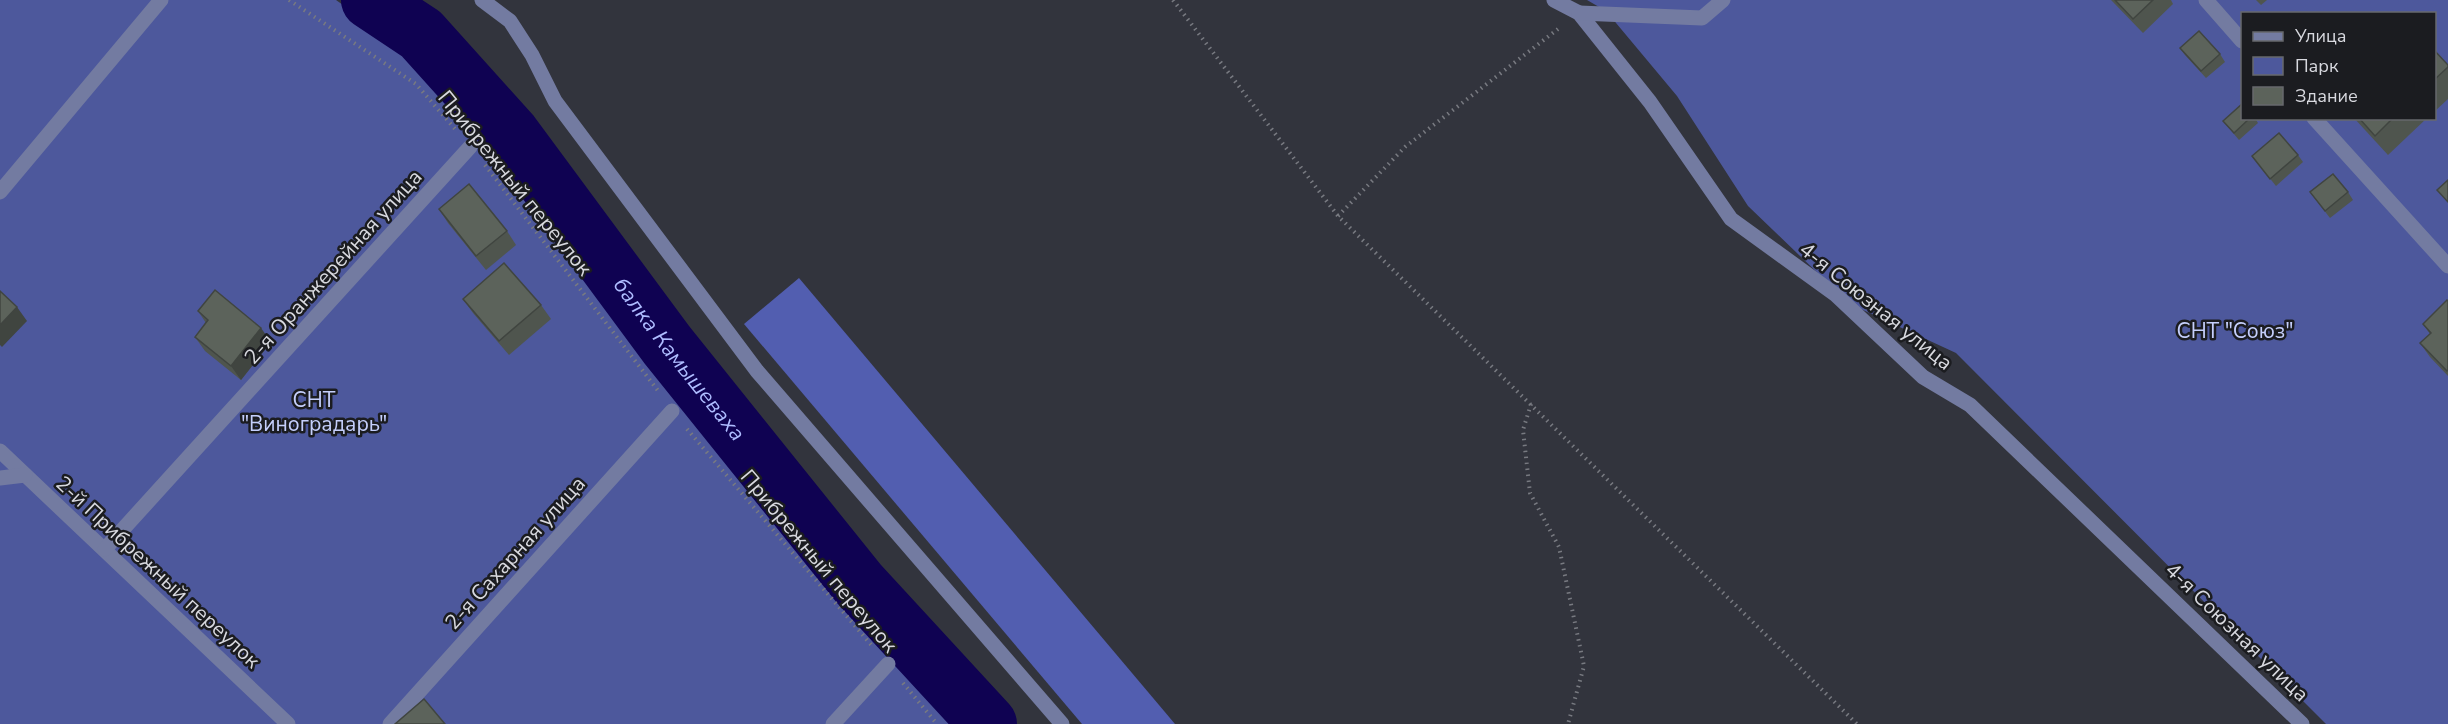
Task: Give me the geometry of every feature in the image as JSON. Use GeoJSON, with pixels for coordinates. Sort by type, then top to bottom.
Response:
{"type":"FeatureCollection","features":[{"type":"Feature","properties":{"kind":"street"},"geometry":{"type":"LineString","coordinates":[[0,192],[161,0]]}},
{"type":"Feature","properties":{"kind":"street"},"geometry":{"type":"LineString","coordinates":[[482,0],[510,21],[532,55],[555,101],[757,371],[1062,724]]}},
{"type":"Feature","properties":{"kind":"street","name":"4-я Союзная улица"},"geometry":{"type":"LineString","coordinates":[[1554,0],[1579,13],[1650,102],[1731,219],[1836,295],[1923,377],[1970,405],[2302,724]]}},
{"type":"Feature","properties":{"kind":"street"},"geometry":{"type":"LineString","coordinates":[[1579,13],[1702,18],[1723,0]]}},
{"type":"Feature","properties":{"kind":"street"},"geometry":{"type":"LineString","coordinates":[[2205,0],[2241,39]]}},
{"type":"Feature","properties":{"kind":"street"},"geometry":{"type":"LineString","coordinates":[[2316,120],[2448,266]]}},
{"type":"Feature","properties":{"kind":"street","name":"2-я Оранжерейная улица"},"geometry":{"type":"LineString","coordinates":[[105,549],[470,147]]}},
{"type":"Feature","properties":{"kind":"street","name":"2-я Сахарная улица"},"geometry":{"type":"LineString","coordinates":[[390,724],[672,411]]}},
{"type":"Feature","properties":{"kind":"street","name":"2-й Прибрежный переулок"},"geometry":{"type":"LineString","coordinates":[[0,451],[288,724]]}},
{"type":"Feature","properties":{"kind":"street"},"geometry":{"type":"LineString","coordinates":[[0,478],[25,475]]}},
{"type":"Feature","properties":{"kind":"street"},"geometry":{"type":"LineString","coordinates":[[833,724],[888,664]]}},
{"type":"Feature","properties":{"kind":"path","name":"Прибрежный переулок"},"geometry":{"type":"LineString","coordinates":[[290,0],[416,84],[470,147],[672,411],[937,724]]}},
{"type":"Feature","properties":{"kind":"path"},"geometry":{"type":"LineString","coordinates":[[1173,0],[1338,216],[1857,724]]}},
{"type":"Feature","properties":{"kind":"path"},"geometry":{"type":"LineString","coordinates":[[1338,216],[1405,147],[1579,13]]}},
{"type":"Feature","properties":{"kind":"path"},"geometry":{"type":"LineString","coordinates":[[1531,404],[1523,430],[1530,493],[1559,547],[1584,666],[1568,724]]}},
{"type":"Feature","properties":{"kind":"green space","name":"СНТ \"Виноградарь\""},"geometry":{"type":"Polygon","coordinates":[[[0,0],[336,0],[406,50],[502,145],[959,724],[0,724],[0,0]]]}},
{"type":"Feature","properties":{"kind":"green space","name":"СНТ \"Союз\""},"geometry":{"type":"Polygon","coordinates":[[[1587,0],[2448,0],[2448,724],[2326,724],[1956,353],[1850,304],[1748,206],[1677,96],[1606,11],[1587,0]]]}},
{"type":"Feature","properties":{"kind":"shaded area"},"geometry":{"type":"Polygon","coordinates":[[[799,278],[1175,724],[1082,724],[744,324],[799,278]]]}},
{"type":"Feature","properties":{"kind":"building"},"geometry":{"type":"Polygon","coordinates":[[[2115,0],[2153,0],[2133,19],[2115,0]]]}},
{"type":"Feature","properties":{"kind":"building"},"geometry":{"type":"Polygon","coordinates":[[[2199,31],[2220,54],[2201,71],[2180,48],[2199,31]]]}},
{"type":"Feature","properties":{"kind":"building"},"geometry":{"type":"Polygon","coordinates":[[[2436,52],[2448,65],[2436,78],[2436,52]]]}},
{"type":"Feature","properties":{"kind":"building"},"geometry":{"type":"Polygon","coordinates":[[[2241,105],[2241,120],[2248,120],[2234,133],[2223,121],[2241,105]]]}},
{"type":"Feature","properties":{"kind":"building"},"geometry":{"type":"Polygon","coordinates":[[[2361,120],[2391,120],[2375,136],[2361,120]]]}},
{"type":"Feature","properties":{"kind":"building"},"geometry":{"type":"Polygon","coordinates":[[[2279,133],[2298,155],[2270,179],[2252,156],[2279,133]]]}},
{"type":"Feature","properties":{"kind":"building"},"geometry":{"type":"Polygon","coordinates":[[[2333,174],[2348,192],[2325,211],[2310,192],[2333,174]]]}},
{"type":"Feature","properties":{"kind":"building"},"geometry":{"type":"Polygon","coordinates":[[[2448,180],[2448,202],[2437,190],[2448,180]]]}},
{"type":"Feature","properties":{"kind":"building"},"geometry":{"type":"Polygon","coordinates":[[[469,184],[507,231],[476,256],[439,209],[469,184]]]}},
{"type":"Feature","properties":{"kind":"building"},"geometry":{"type":"Polygon","coordinates":[[[504,263],[541,305],[499,341],[463,299],[504,263]]]}},
{"type":"Feature","properties":{"kind":"building"},"geometry":{"type":"Polygon","coordinates":[[[215,290],[261,328],[231,366],[195,337],[208,320],[198,311],[215,290]]]}},
{"type":"Feature","properties":{"kind":"building"},"geometry":{"type":"Polygon","coordinates":[[[0,291],[17,307],[0,325],[0,291]]]}},
{"type":"Feature","properties":{"kind":"building"},"geometry":{"type":"Polygon","coordinates":[[[2447,300],[2447,371],[2420,343],[2431,333],[2423,324],[2447,300]]]}},
{"type":"Feature","properties":{"kind":"building"},"geometry":{"type":"Polygon","coordinates":[[[424,699],[445,724],[395,724],[424,699]]]}},
{"type":"Feature","properties":{"kind":"waterway","name":"балка Камышеваха"},"geometry":{"type":"LineString","coordinates":[[370,0],[421,34],[511,134],[667,345],[859,584],[988,724]]}}]}
